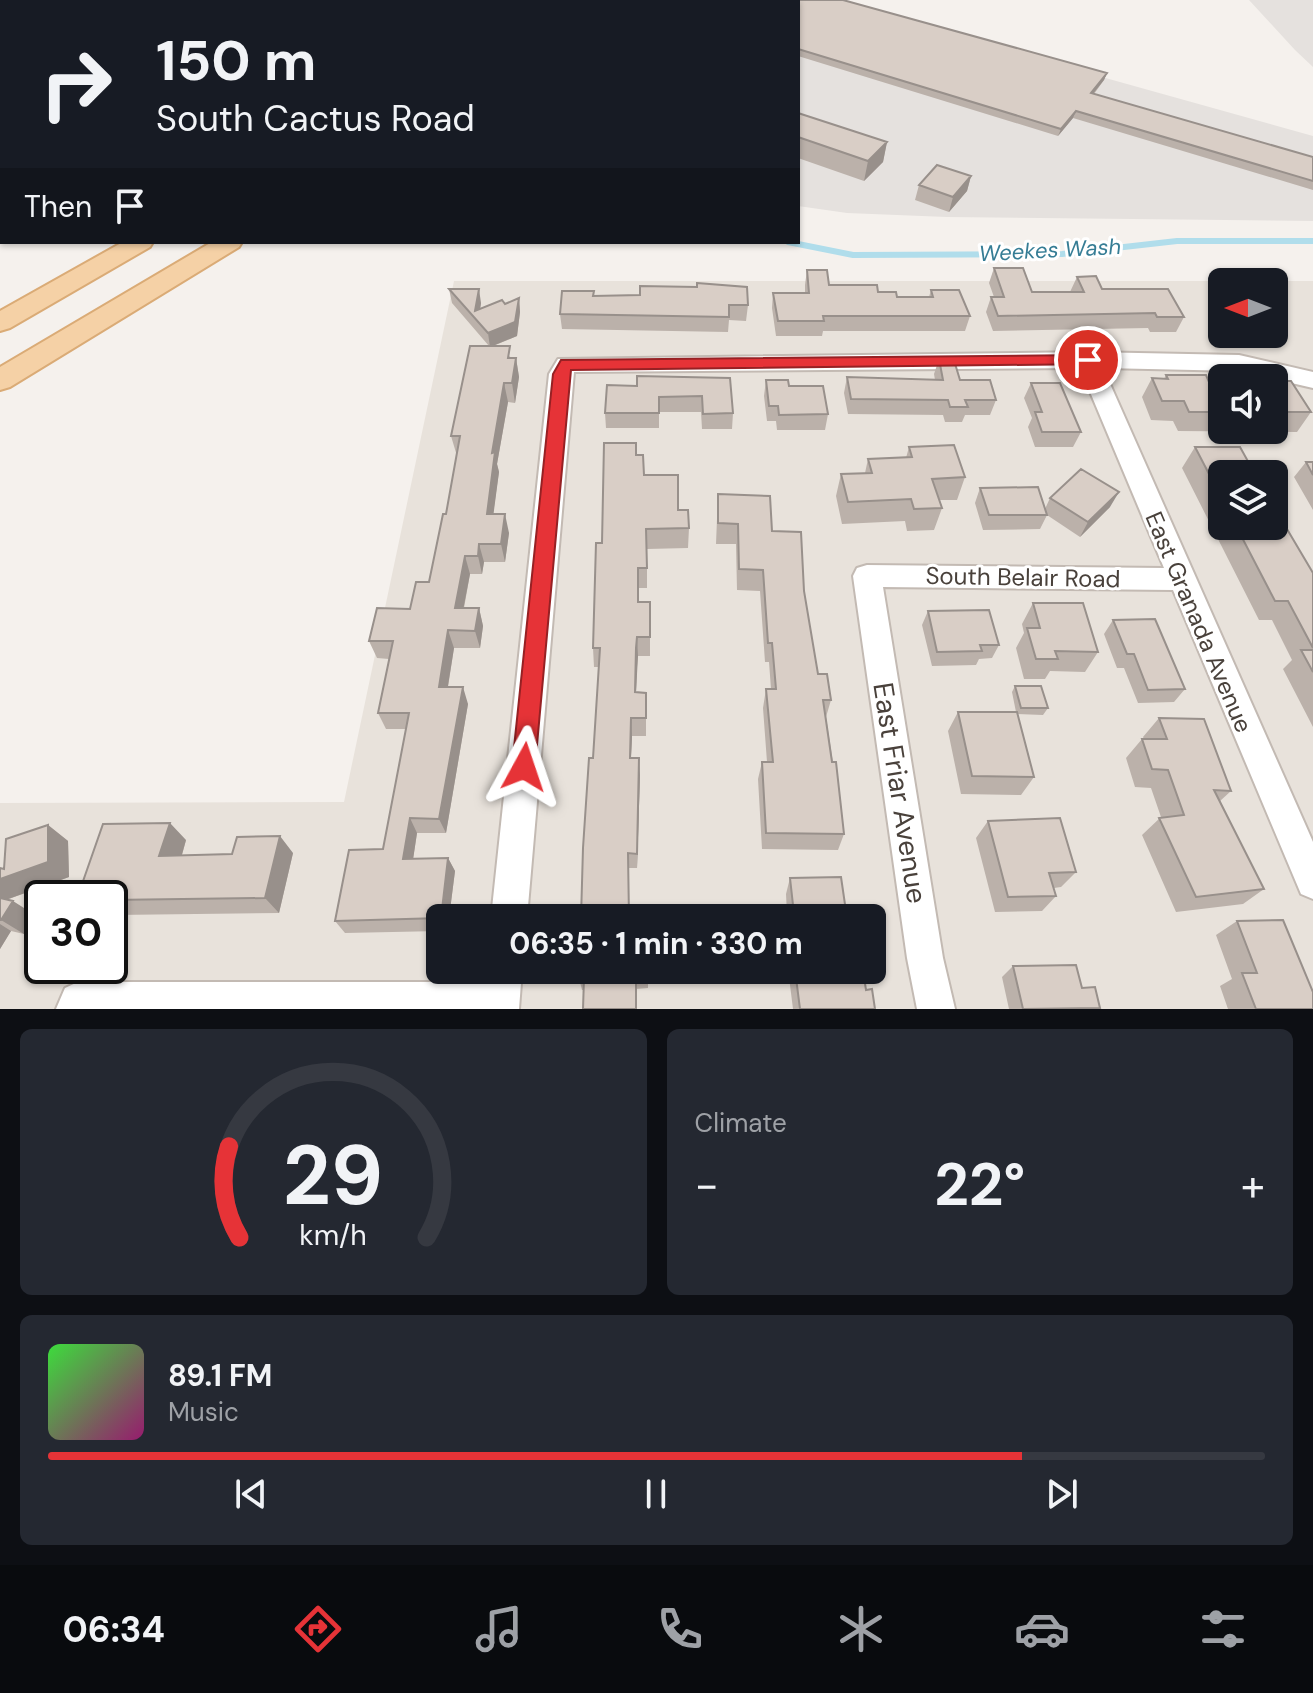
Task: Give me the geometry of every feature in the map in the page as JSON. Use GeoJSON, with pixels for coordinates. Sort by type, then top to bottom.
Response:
{"type":"FeatureCollection","features":[{"type":"Feature","properties":{"kind":"main road"},"geometry":{"type":"LineString","coordinates":[[0,322],[137,244]]}},
{"type":"Feature","properties":{"kind":"main road"},"geometry":{"type":"LineString","coordinates":[[180,244],[204,257]]}},
{"type":"Feature","properties":{"kind":"main road"},"geometry":{"type":"LineString","coordinates":[[0,380],[227,244]]}},
{"type":"Feature","properties":{"kind":"street"},"geometry":{"type":"LineString","coordinates":[[510,904],[561,374],[566,364],[1088,360],[1239,363],[1313,380]]}},
{"type":"Feature","properties":{"kind":"street","name":"East Granada Avenue"},"geometry":{"type":"LineString","coordinates":[[1088,360],[1313,882]]}},
{"type":"Feature","properties":{"kind":"street","name":"South Belair Road"},"geometry":{"type":"LineString","coordinates":[[867,576],[1180,579]]}},
{"type":"Feature","properties":{"kind":"street","name":"East Friar Avenue"},"geometry":{"type":"LineString","coordinates":[[867,576],[925,958],[936,1009]]}},
{"type":"Feature","properties":{"kind":"street"},"geometry":{"type":"LineString","coordinates":[[76,1005],[502,993]]}},
{"type":"Feature","properties":{"kind":"shaded area"},"geometry":{"type":"Polygon","coordinates":[[[800,0],[826,0],[1313,136],[1313,221],[847,213],[800,206],[800,0]]]}},
{"type":"Feature","properties":{"kind":"shaded area"},"geometry":{"type":"Polygon","coordinates":[[[1249,0],[1313,0],[1313,67],[1295,50],[1249,0]]]}},
{"type":"Feature","properties":{"kind":"shaded area"},"geometry":{"type":"Polygon","coordinates":[[[454,281],[1208,281],[1208,348],[1288,348],[1288,281],[1313,281],[1313,1009],[0,1009],[0,803],[344,802],[454,281]]]}},
{"type":"Feature","properties":{"kind":"building"},"geometry":{"type":"Polygon","coordinates":[[[800,0],[843,0],[1107,73],[1091,93],[1313,157],[1313,181],[1076,111],[1061,129],[800,50],[800,0]]]}},
{"type":"Feature","properties":{"kind":"building"},"geometry":{"type":"Polygon","coordinates":[[[800,114],[887,142],[868,161],[800,138],[800,114]]]}},
{"type":"Feature","properties":{"kind":"building"},"geometry":{"type":"Polygon","coordinates":[[[937,165],[971,176],[953,197],[919,185],[937,165]]]}},
{"type":"Feature","properties":{"kind":"building"},"geometry":{"type":"Polygon","coordinates":[[[994,268],[1023,268],[1032,292],[1084,292],[1077,277],[1096,276],[1102,289],[1168,289],[1184,317],[1157,317],[1155,313],[998,316],[991,297],[1004,297],[994,268]]]}},
{"type":"Feature","properties":{"kind":"building"},"geometry":{"type":"Polygon","coordinates":[[[807,270],[827,270],[829,285],[877,285],[878,292],[896,292],[897,297],[933,297],[931,290],[959,290],[970,316],[823,316],[824,321],[778,321],[773,293],[809,293],[807,270]]]}},
{"type":"Feature","properties":{"kind":"building"},"geometry":{"type":"Polygon","coordinates":[[[697,283],[747,287],[748,305],[729,305],[729,317],[560,314],[562,291],[594,291],[593,296],[640,295],[640,286],[697,287],[697,283]]]}},
{"type":"Feature","properties":{"kind":"building"},"geometry":{"type":"Polygon","coordinates":[[[449,289],[479,289],[475,311],[502,300],[505,304],[519,298],[515,322],[488,333],[449,289]]]}},
{"type":"Feature","properties":{"kind":"building"},"geometry":{"type":"Polygon","coordinates":[[[470,346],[510,346],[508,358],[516,358],[512,383],[504,383],[492,453],[495,452],[487,514],[505,514],[501,544],[479,544],[478,556],[465,556],[455,608],[479,608],[475,631],[448,630],[439,687],[463,687],[439,819],[410,818],[403,859],[448,858],[443,904],[426,904],[426,918],[335,921],[349,850],[383,849],[409,713],[378,713],[393,641],[369,641],[377,608],[410,609],[416,582],[429,582],[443,514],[446,514],[460,436],[451,436],[470,346]]]}},
{"type":"Feature","properties":{"kind":"building"},"geometry":{"type":"Polygon","coordinates":[[[953,357],[960,380],[990,380],[996,400],[965,400],[968,407],[950,407],[948,400],[851,399],[847,377],[943,380],[939,359],[953,357]]]}},
{"type":"Feature","properties":{"kind":"building"},"geometry":{"type":"Polygon","coordinates":[[[1166,375],[1206,375],[1208,412],[1189,412],[1184,401],[1162,401],[1152,378],[1168,379],[1166,375]]]}},
{"type":"Feature","properties":{"kind":"building"},"geometry":{"type":"Polygon","coordinates":[[[637,376],[730,378],[733,413],[703,414],[702,396],[659,397],[659,413],[605,413],[607,385],[637,386],[637,376]]]}},
{"type":"Feature","properties":{"kind":"building"},"geometry":{"type":"Polygon","coordinates":[[[766,380],[788,380],[789,386],[823,386],[828,414],[779,415],[778,406],[769,406],[766,380]]]}},
{"type":"Feature","properties":{"kind":"building"},"geometry":{"type":"Polygon","coordinates":[[[1288,381],[1291,381],[1311,412],[1288,412],[1288,381]]]}},
{"type":"Feature","properties":{"kind":"building"},"geometry":{"type":"Polygon","coordinates":[[[1031,383],[1060,383],[1081,432],[1042,432],[1035,412],[1042,412],[1031,383]]]}},
{"type":"Feature","properties":{"kind":"building"},"geometry":{"type":"Polygon","coordinates":[[[604,443],[636,443],[636,455],[643,455],[644,475],[678,475],[678,510],[688,510],[689,528],[646,529],[647,568],[638,568],[638,602],[650,602],[650,637],[637,637],[636,648],[635,692],[646,693],[646,718],[631,718],[630,758],[639,758],[637,854],[628,853],[629,904],[581,904],[589,758],[593,758],[600,648],[593,648],[596,543],[602,543],[604,443]]]}},
{"type":"Feature","properties":{"kind":"building"},"geometry":{"type":"Polygon","coordinates":[[[954,445],[965,477],[932,479],[942,508],[914,509],[911,499],[848,502],[841,474],[872,473],[868,459],[912,457],[909,447],[954,445]]]}},
{"type":"Feature","properties":{"kind":"building"},"geometry":{"type":"Polygon","coordinates":[[[1195,447],[1240,447],[1247,460],[1208,460],[1208,472],[1195,447]]]}},
{"type":"Feature","properties":{"kind":"building"},"geometry":{"type":"Polygon","coordinates":[[[1306,462],[1313,462],[1313,475],[1306,462]]]}},
{"type":"Feature","properties":{"kind":"building"},"geometry":{"type":"Polygon","coordinates":[[[1081,469],[1119,492],[1088,522],[1050,498],[1081,469]]]}},
{"type":"Feature","properties":{"kind":"building"},"geometry":{"type":"Polygon","coordinates":[[[1038,487],[1047,515],[989,515],[980,488],[1038,487]]]}},
{"type":"Feature","properties":{"kind":"building"},"geometry":{"type":"Polygon","coordinates":[[[718,494],[770,496],[772,531],[801,532],[804,591],[818,674],[827,674],[831,700],[823,700],[832,762],[836,762],[844,834],[766,833],[762,762],[773,762],[766,689],[776,689],[772,643],[768,643],[763,570],[739,569],[738,524],[718,523],[718,494]]]}},
{"type":"Feature","properties":{"kind":"building"},"geometry":{"type":"Polygon","coordinates":[[[1288,531],[1313,573],[1313,648],[1288,601],[1275,601],[1243,540],[1288,540],[1288,531]]]}},
{"type":"Feature","properties":{"kind":"building"},"geometry":{"type":"Polygon","coordinates":[[[1033,603],[1083,603],[1098,652],[1055,651],[1058,659],[1036,659],[1027,628],[1040,628],[1033,603]]]}},
{"type":"Feature","properties":{"kind":"building"},"geometry":{"type":"Polygon","coordinates":[[[989,610],[999,645],[980,645],[982,651],[937,652],[928,611],[989,610]]]}},
{"type":"Feature","properties":{"kind":"building"},"geometry":{"type":"Polygon","coordinates":[[[1155,619],[1185,689],[1148,690],[1134,654],[1127,654],[1113,620],[1155,619]]]}},
{"type":"Feature","properties":{"kind":"building"},"geometry":{"type":"Polygon","coordinates":[[[1301,650],[1313,650],[1313,672],[1301,650]]]}},
{"type":"Feature","properties":{"kind":"building"},"geometry":{"type":"Polygon","coordinates":[[[1015,686],[1041,686],[1048,708],[1021,708],[1015,686]]]}},
{"type":"Feature","properties":{"kind":"building"},"geometry":{"type":"Polygon","coordinates":[[[958,712],[1017,712],[1034,777],[972,776],[958,712]]]}},
{"type":"Feature","properties":{"kind":"building"},"geometry":{"type":"Polygon","coordinates":[[[1159,718],[1204,719],[1231,791],[1214,790],[1264,889],[1196,897],[1159,818],[1184,815],[1168,770],[1152,769],[1142,739],[1167,739],[1159,718]]]}},
{"type":"Feature","properties":{"kind":"building"},"geometry":{"type":"Polygon","coordinates":[[[1060,818],[1076,872],[1049,873],[1056,896],[1008,897],[988,821],[1060,818]]]}},
{"type":"Feature","properties":{"kind":"building"},"geometry":{"type":"Polygon","coordinates":[[[170,823],[159,856],[232,854],[237,837],[280,836],[265,898],[128,900],[128,880],[83,880],[103,824],[170,823]]]}},
{"type":"Feature","properties":{"kind":"building"},"geometry":{"type":"Polygon","coordinates":[[[48,825],[48,862],[0,879],[0,868],[4,869],[6,839],[48,825]]]}},
{"type":"Feature","properties":{"kind":"building"},"geometry":{"type":"Polygon","coordinates":[[[841,877],[845,904],[793,904],[790,878],[841,877]]]}},
{"type":"Feature","properties":{"kind":"building"},"geometry":{"type":"Polygon","coordinates":[[[0,898],[13,901],[1,920],[0,920],[0,898]]]}},
{"type":"Feature","properties":{"kind":"building"},"geometry":{"type":"Polygon","coordinates":[[[1283,920],[1313,992],[1313,1009],[1256,1009],[1242,973],[1257,973],[1237,921],[1283,920]]]}},
{"type":"Feature","properties":{"kind":"building"},"geometry":{"type":"Polygon","coordinates":[[[1076,965],[1082,988],[1095,987],[1100,1008],[1023,1009],[1013,966],[1076,965]]]}},
{"type":"Feature","properties":{"kind":"building"},"geometry":{"type":"Polygon","coordinates":[[[584,984],[636,984],[636,1009],[583,1009],[584,984]]]}},
{"type":"Feature","properties":{"kind":"building"},"geometry":{"type":"Polygon","coordinates":[[[797,984],[865,984],[866,990],[872,989],[875,1009],[800,1009],[797,984]]]}},
{"type":"Feature","properties":{"kind":"waterway","name":"Weekes Wash"},"geometry":{"type":"LineString","coordinates":[[798,244],[853,255],[1062,254],[1177,241],[1313,241]]}},
{"type":"Feature","properties":{"kind":"route"},"geometry":{"type":"LineString","coordinates":[[524,767],[561,374],[566,364],[1088,360]]}}]}
